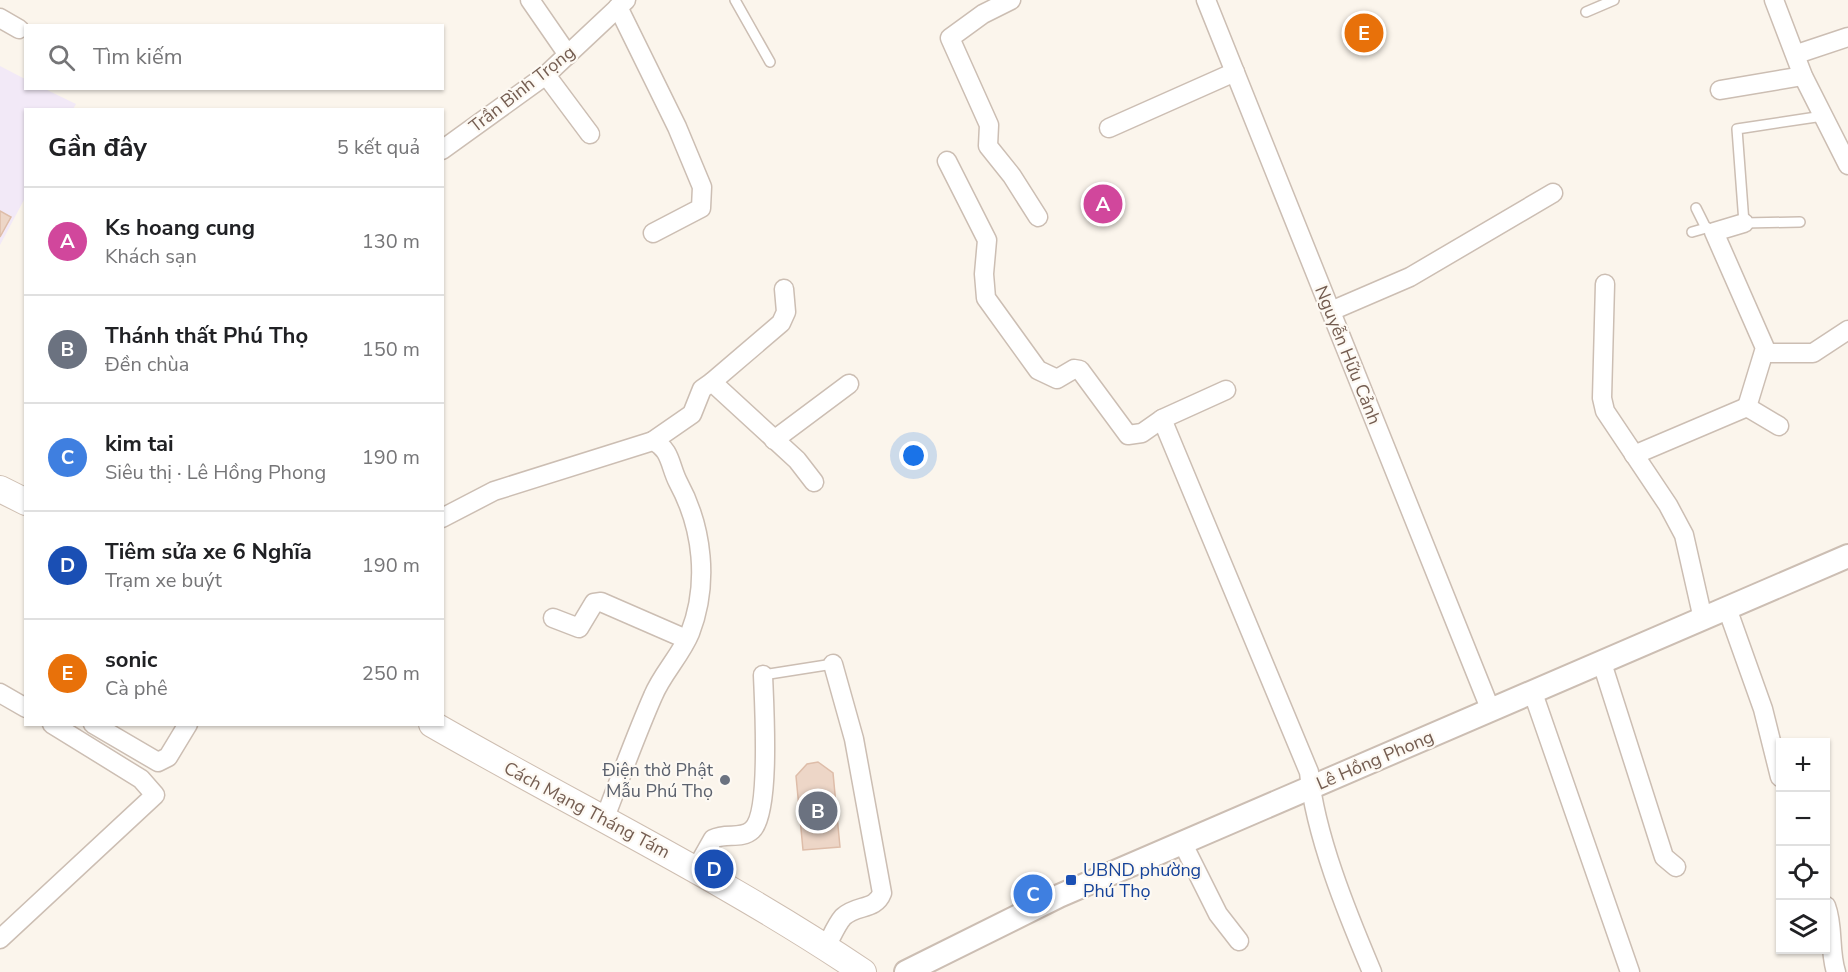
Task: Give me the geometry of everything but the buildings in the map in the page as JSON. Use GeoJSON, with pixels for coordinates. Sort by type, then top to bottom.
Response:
{"type":"FeatureCollection","features":[{"type":"Feature","properties":{"kind":"main road"},"geometry":{"type":"LineString","coordinates":[[0,489],[24,501]]}},
{"type":"Feature","properties":{"kind":"main road","name":"Cách Mạng Tháng Tám"},"geometry":{"type":"LineString","coordinates":[[436,726],[696,869],[826,947],[862,972]]}},
{"type":"Feature","properties":{"kind":"street"},"geometry":{"type":"LineString","coordinates":[[530,0],[568,55]]}},
{"type":"Feature","properties":{"kind":"street"},"geometry":{"type":"LineString","coordinates":[[1011,0],[983,14],[950,38],[989,124],[988,146],[1012,176],[1038,217]]}},
{"type":"Feature","properties":{"kind":"street","name":"Nguyễn Hữu Cảnh"},"geometry":{"type":"LineString","coordinates":[[1206,0],[1491,711]]}},
{"type":"Feature","properties":{"kind":"street"},"geometry":{"type":"LineString","coordinates":[[1774,0],[1797,54],[1803,76],[1848,165]]}},
{"type":"Feature","properties":{"kind":"street"},"geometry":{"type":"LineString","coordinates":[[622,4],[677,127],[704,195],[701,208],[653,233]]}},
{"type":"Feature","properties":{"kind":"street","name":"Trần Bình Trọng"},"geometry":{"type":"LineString","coordinates":[[444,149],[546,75],[622,4]]}},
{"type":"Feature","properties":{"kind":"street"},"geometry":{"type":"LineString","coordinates":[[0,18],[19,29]]}},
{"type":"Feature","properties":{"kind":"street"},"geometry":{"type":"LineString","coordinates":[[1797,54],[1848,37]]}},
{"type":"Feature","properties":{"kind":"street"},"geometry":{"type":"LineString","coordinates":[[1109,128],[1235,72]]}},
{"type":"Feature","properties":{"kind":"street"},"geometry":{"type":"LineString","coordinates":[[546,75],[590,134]]}},
{"type":"Feature","properties":{"kind":"street"},"geometry":{"type":"LineString","coordinates":[[1719,90],[1757,86],[1803,76]]}},
{"type":"Feature","properties":{"kind":"street"},"geometry":{"type":"LineString","coordinates":[[947,160],[987,240],[984,274],[986,297],[1038,370],[1057,379],[1074,369],[1080,370],[1128,435],[1142,433],[1162,419],[1226,390]]}},
{"type":"Feature","properties":{"kind":"street"},"geometry":{"type":"LineString","coordinates":[[1331,311],[1410,277],[1552,192]]}},
{"type":"Feature","properties":{"kind":"street"},"geometry":{"type":"LineString","coordinates":[[1634,455],[1747,407],[1764,353],[1762,340],[1710,230],[1744,223]]}},
{"type":"Feature","properties":{"kind":"street"},"geometry":{"type":"LineString","coordinates":[[1605,284],[1602,398],[1605,411],[1616,431],[1668,505],[1684,535],[1703,619]]}},
{"type":"Feature","properties":{"kind":"street"},"geometry":{"type":"LineString","coordinates":[[444,517],[494,491],[653,441],[692,414],[702,389],[780,323],[786,312],[784,289]]}},
{"type":"Feature","properties":{"kind":"street"},"geometry":{"type":"LineString","coordinates":[[1764,353],[1813,353],[1848,330]]}},
{"type":"Feature","properties":{"kind":"street"},"geometry":{"type":"LineString","coordinates":[[712,382],[797,460],[814,482]]}},
{"type":"Feature","properties":{"kind":"street"},"geometry":{"type":"LineString","coordinates":[[774,440],[849,384]]}},
{"type":"Feature","properties":{"kind":"street"},"geometry":{"type":"LineString","coordinates":[[1747,407],[1779,426]]}},
{"type":"Feature","properties":{"kind":"street"},"geometry":{"type":"LineString","coordinates":[[1162,419],[1309,772],[1311,788],[1351,924],[1372,972]]}},
{"type":"Feature","properties":{"kind":"street"},"geometry":{"type":"LineString","coordinates":[[604,820],[653,694],[686,639],[701,594],[700,542],[689,502],[662,445],[653,441]]}},
{"type":"Feature","properties":{"kind":"street","name":"Lê Hồng Phong"},"geometry":{"type":"LineString","coordinates":[[906,972],[1059,896],[1848,556]]}},
{"type":"Feature","properties":{"kind":"street"},"geometry":{"type":"LineString","coordinates":[[553,618],[579,628],[594,603],[601,602],[686,639]]}},
{"type":"Feature","properties":{"kind":"street"},"geometry":{"type":"LineString","coordinates":[[1727,608],[1763,709],[1776,761]]}},
{"type":"Feature","properties":{"kind":"street"},"geometry":{"type":"LineString","coordinates":[[1602,663],[1664,857],[1676,867]]}},
{"type":"Feature","properties":{"kind":"street"},"geometry":{"type":"LineString","coordinates":[[826,947],[843,917],[860,907],[873,906],[878,902],[882,893],[854,739],[833,664]]}},
{"type":"Feature","properties":{"kind":"street"},"geometry":{"type":"LineString","coordinates":[[696,869],[713,839],[718,836],[746,836],[755,828],[762,798],[766,748],[763,675]]}},
{"type":"Feature","properties":{"kind":"street"},"geometry":{"type":"LineString","coordinates":[[0,693],[24,707]]}},
{"type":"Feature","properties":{"kind":"street"},"geometry":{"type":"LineString","coordinates":[[1533,693],[1630,972]]}},
{"type":"Feature","properties":{"kind":"street"},"geometry":{"type":"LineString","coordinates":[[0,939],[156,795],[141,779],[55,726]]}},
{"type":"Feature","properties":{"kind":"street"},"geometry":{"type":"LineString","coordinates":[[96,726],[158,762],[168,757],[187,726]]}},
{"type":"Feature","properties":{"kind":"street"},"geometry":{"type":"LineString","coordinates":[[1182,842],[1218,914],[1239,941]]}},
{"type":"Feature","properties":{"kind":"street"},"geometry":{"type":"LineString","coordinates":[[1830,954],[1836,972]]}},
{"type":"Feature","properties":{"kind":"lane"},"geometry":{"type":"LineString","coordinates":[[735,0],[770,62]]}},
{"type":"Feature","properties":{"kind":"lane"},"geometry":{"type":"LineString","coordinates":[[1586,12],[1614,0]]}},
{"type":"Feature","properties":{"kind":"lane"},"geometry":{"type":"LineString","coordinates":[[1800,222],[1744,223],[1737,129],[1823,116]]}},
{"type":"Feature","properties":{"kind":"lane"},"geometry":{"type":"LineString","coordinates":[[1692,232],[1710,230],[1696,208]]}},
{"type":"Feature","properties":{"kind":"lane"},"geometry":{"type":"LineString","coordinates":[[763,675],[833,664]]}},
{"type":"Feature","properties":{"kind":"shaded area"},"geometry":{"type":"Polygon","coordinates":[[[0,66],[24,78],[24,90],[47,90],[76,104],[74,108],[24,108],[24,200],[0,245],[0,66]]]}},
{"type":"Feature","properties":{"kind":"place","name":"sonic"},"geometry":{"type":"Point","coordinates":[1364,33]}},
{"type":"Feature","properties":{"kind":"place","name":"Ks hoang cung"},"geometry":{"type":"Point","coordinates":[1103,204]}},
{"type":"Feature","properties":{"kind":"place","name":"Điện thờ Phật Mẫu Phú Thọ"},"geometry":{"type":"Point","coordinates":[725,780]}},
{"type":"Feature","properties":{"kind":"place","name":"Thánh thất Phú Thọ"},"geometry":{"type":"Point","coordinates":[818,811]}},
{"type":"Feature","properties":{"kind":"place","name":"Tiêm sửa xe 6 Nghĩa"},"geometry":{"type":"Point","coordinates":[714,869]}},
{"type":"Feature","properties":{"kind":"place","name":"UBND phường Phú Thọ"},"geometry":{"type":"Point","coordinates":[1071,880]}},
{"type":"Feature","properties":{"kind":"place","name":"kim tai"},"geometry":{"type":"Point","coordinates":[1033,894]}}]}
